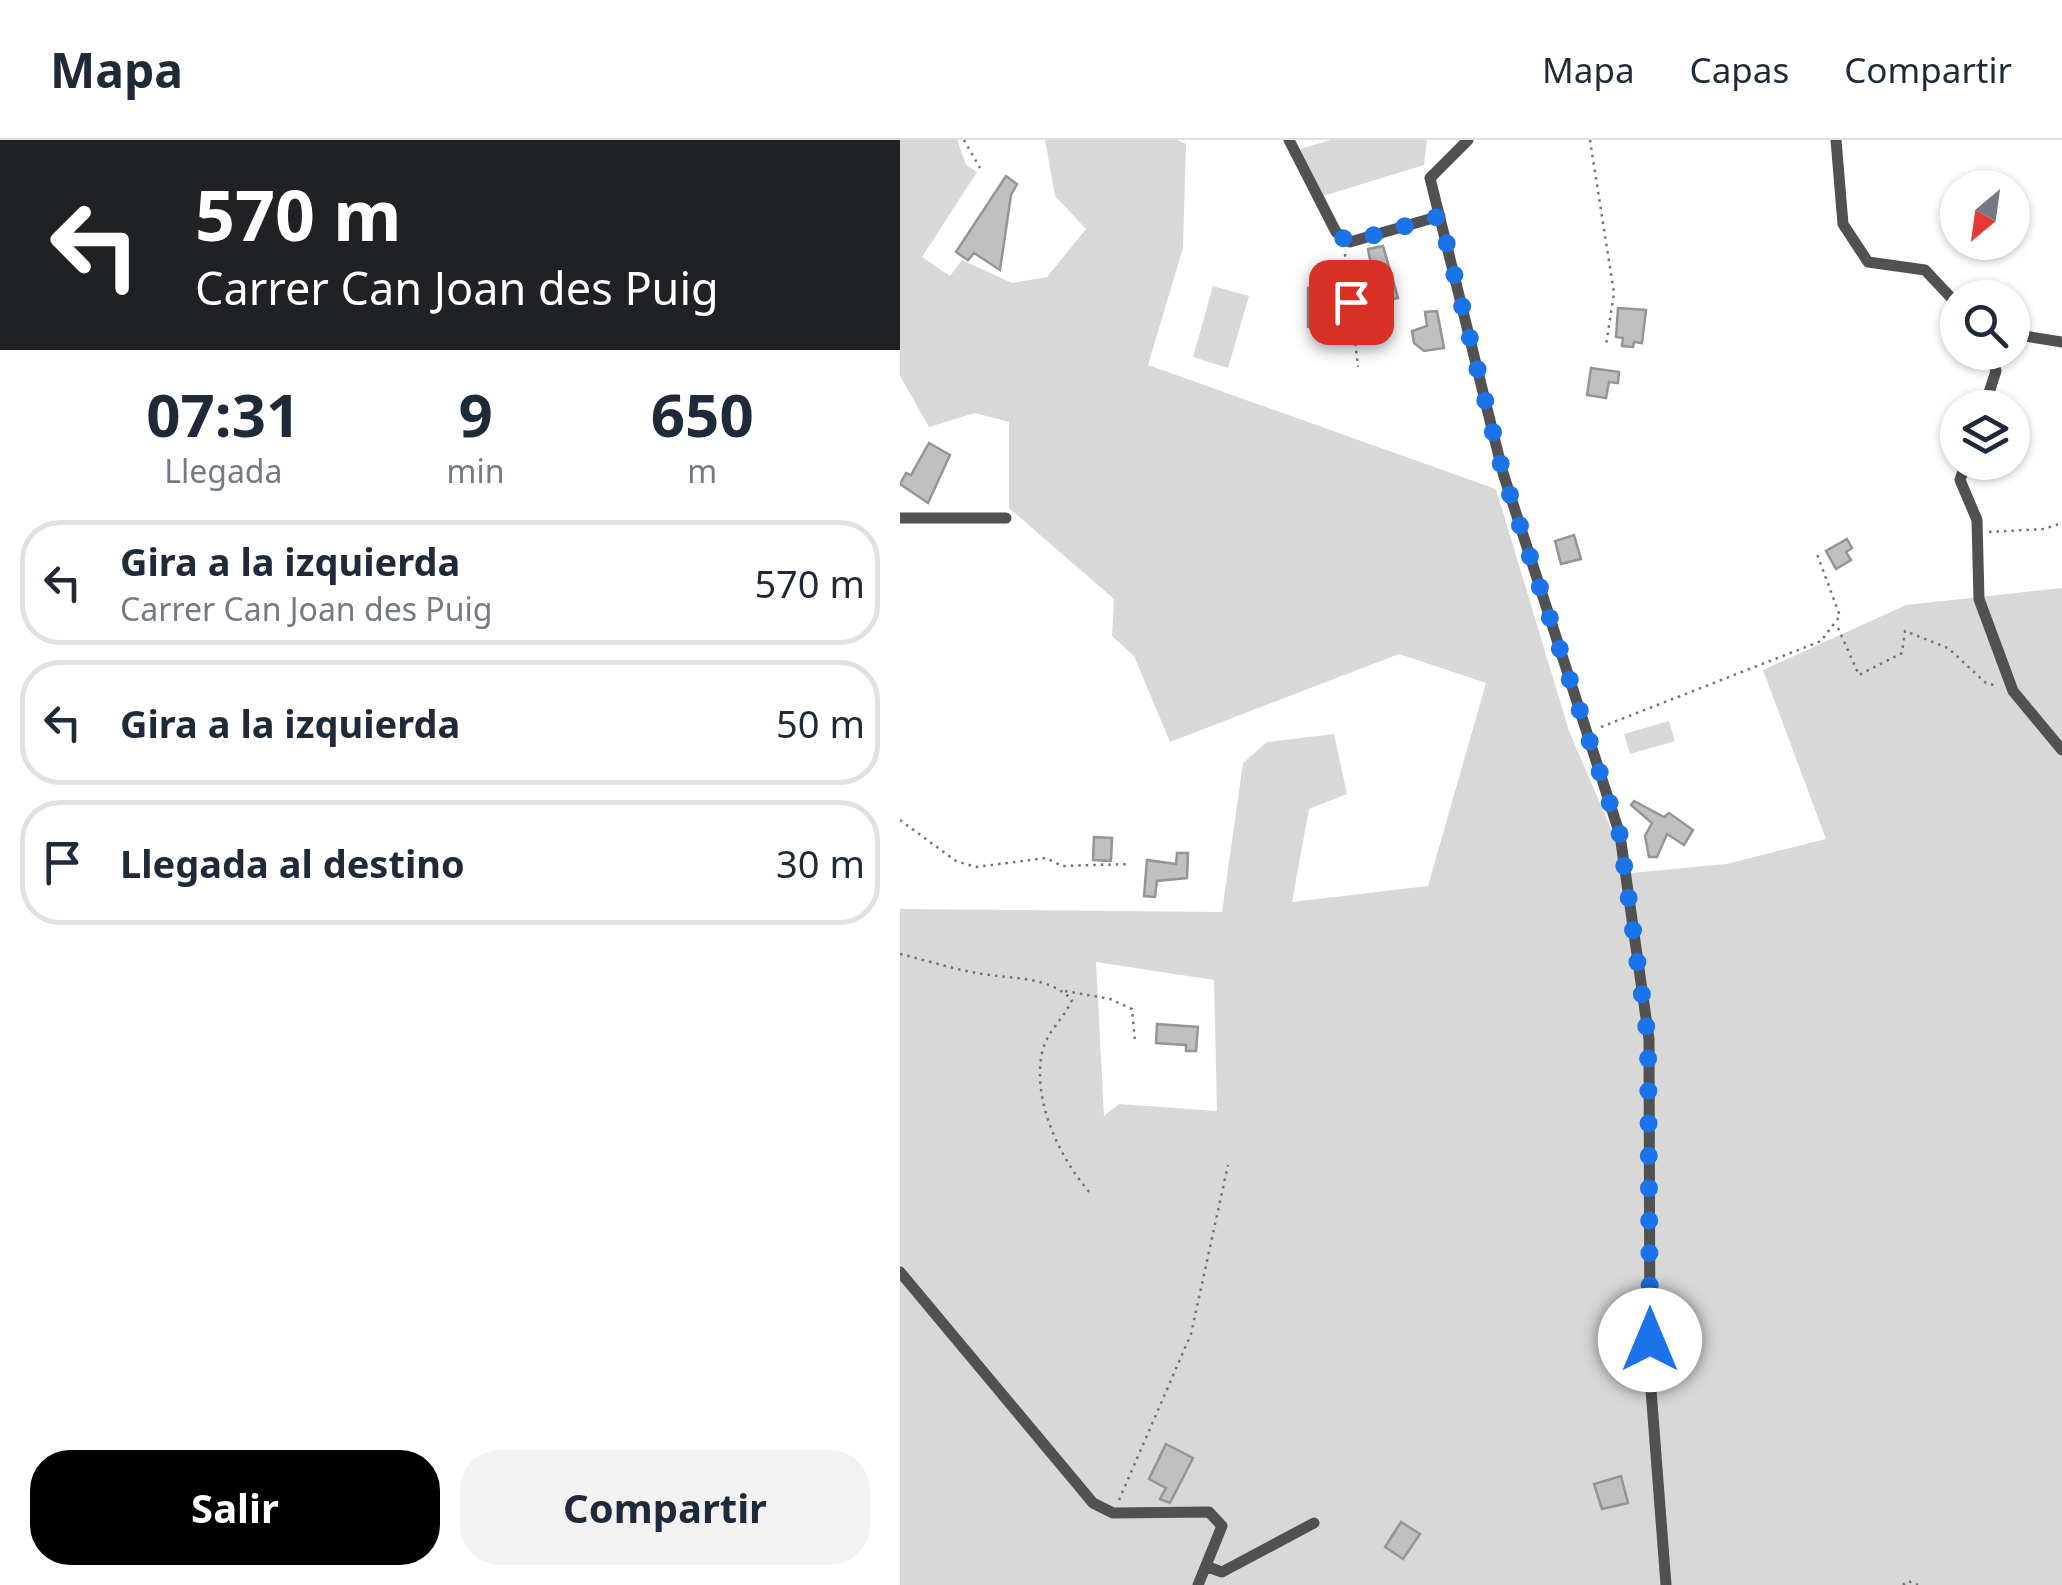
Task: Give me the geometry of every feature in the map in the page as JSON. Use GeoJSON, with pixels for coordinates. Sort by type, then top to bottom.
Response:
{"type":"FeatureCollection","features":[{"type":"Feature","properties":{"kind":"street"},"geometry":{"type":"LineString","coordinates":[[1289,140],[1336,232],[1350,242],[1440,216]]}},
{"type":"Feature","properties":{"kind":"street"},"geometry":{"type":"LineString","coordinates":[[1468,140],[1430,178],[1503,473],[1620,835],[1648,1039],[1650,1377],[1666,1585]]}},
{"type":"Feature","properties":{"kind":"street"},"geometry":{"type":"LineString","coordinates":[[1836,140],[1843,224],[1868,262],[1925,270],[1940,286]]}},
{"type":"Feature","properties":{"kind":"street"},"geometry":{"type":"LineString","coordinates":[[2030,337],[2062,342]]}},
{"type":"Feature","properties":{"kind":"street"},"geometry":{"type":"LineString","coordinates":[[1960,480],[1977,532],[1979,599],[2013,691],[2062,750]]}},
{"type":"Feature","properties":{"kind":"street"},"geometry":{"type":"LineString","coordinates":[[900,518],[1006,518]]}},
{"type":"Feature","properties":{"kind":"street"},"geometry":{"type":"LineString","coordinates":[[900,1272],[1093,1502],[1113,1513],[1217,1516],[1222,1526],[1219,1541],[1198,1585]]}},
{"type":"Feature","properties":{"kind":"street"},"geometry":{"type":"LineString","coordinates":[[1208,1567],[1222,1572],[1314,1523]]}},
{"type":"Feature","properties":{"kind":"path"},"geometry":{"type":"LineString","coordinates":[[964,140],[980,168]]}},
{"type":"Feature","properties":{"kind":"path"},"geometry":{"type":"LineString","coordinates":[[1590,140],[1614,294],[1606,345]]}},
{"type":"Feature","properties":{"kind":"path"},"geometry":{"type":"LineString","coordinates":[[1343,238],[1358,367]]}},
{"type":"Feature","properties":{"kind":"path"},"geometry":{"type":"LineString","coordinates":[[1977,532],[2010,534],[2062,522]]}},
{"type":"Feature","properties":{"kind":"path"},"geometry":{"type":"LineString","coordinates":[[1585,733],[1821,641],[1837,626],[1840,616],[1817,554]]}},
{"type":"Feature","properties":{"kind":"path"},"geometry":{"type":"LineString","coordinates":[[1837,626],[1859,675],[1902,653],[1905,631],[1948,648],[1986,683],[2013,691]]}},
{"type":"Feature","properties":{"kind":"path"},"geometry":{"type":"LineString","coordinates":[[900,820],[956,861],[976,866],[1046,858],[1062,866],[1130,864]]}},
{"type":"Feature","properties":{"kind":"path"},"geometry":{"type":"LineString","coordinates":[[900,954],[1110,999],[1132,1009],[1135,1042]]}},
{"type":"Feature","properties":{"kind":"path"},"geometry":{"type":"LineString","coordinates":[[1064,991],[1072,1000],[1049,1033],[1041,1056],[1046,1114],[1059,1155],[1092,1196]]}},
{"type":"Feature","properties":{"kind":"path"},"geometry":{"type":"LineString","coordinates":[[1113,1513],[1191,1334],[1228,1166]]}},
{"type":"Feature","properties":{"kind":"path"},"geometry":{"type":"LineString","coordinates":[[1903,1585],[1918,1585]]}},
{"type":"Feature","properties":{"kind":"shaded area"},"geometry":{"type":"Polygon","coordinates":[[[900,140],[957,140],[966,165],[977,172],[922,257],[950,276],[962,260],[1012,283],[1047,277],[1086,229],[1055,196],[1045,140],[1177,140],[1186,144],[1183,248],[1148,365],[1496,489],[1569,731],[1630,873],[1727,864],[1826,839],[1763,670],[1906,605],[2062,588],[2062,1585],[900,1585],[900,909],[1222,912],[1243,763],[1267,742],[1334,734],[1347,794],[1309,809],[1292,902],[1428,886],[1486,683],[1399,654],[1170,742],[1134,656],[1112,636],[1114,599],[1009,508],[1009,422],[975,413],[929,427],[900,376],[900,140]],[[1096,962],[1104,1116],[1119,1104],[1217,1111],[1214,980],[1096,962]]]}},
{"type":"Feature","properties":{"kind":"shaded area"},"geometry":{"type":"Polygon","coordinates":[[[1331,140],[1427,140],[1424,165],[1323,196],[1300,149],[1331,140]]]}},
{"type":"Feature","properties":{"kind":"shaded area"},"geometry":{"type":"Polygon","coordinates":[[[1213,286],[1249,296],[1228,368],[1193,357],[1213,286]]]}},
{"type":"Feature","properties":{"kind":"shaded area"},"geometry":{"type":"Polygon","coordinates":[[[1669,721],[1675,741],[1630,754],[1624,734],[1669,721]]]}},
{"type":"Feature","properties":{"kind":"building"},"geometry":{"type":"Polygon","coordinates":[[[1006,176],[1017,184],[1011,195],[1000,270],[974,253],[968,260],[956,252],[1006,176]]]}},
{"type":"Feature","properties":{"kind":"building"},"geometry":{"type":"Polygon","coordinates":[[[1383,246],[1398,298],[1378,302],[1368,249],[1383,246]]]}},
{"type":"Feature","properties":{"kind":"building"},"geometry":{"type":"Polygon","coordinates":[[[1325,287],[1330,326],[1308,327],[1308,288],[1325,287]]]}},
{"type":"Feature","properties":{"kind":"building"},"geometry":{"type":"Polygon","coordinates":[[[1618,308],[1646,310],[1642,343],[1622,346],[1623,338],[1616,337],[1618,308]]]}},
{"type":"Feature","properties":{"kind":"building"},"geometry":{"type":"Polygon","coordinates":[[[1437,311],[1444,348],[1424,351],[1414,343],[1412,331],[1427,326],[1425,312],[1437,311]]]}},
{"type":"Feature","properties":{"kind":"building"},"geometry":{"type":"Polygon","coordinates":[[[1591,368],[1619,372],[1618,383],[1609,382],[1606,398],[1587,395],[1591,368]]]}},
{"type":"Feature","properties":{"kind":"building"},"geometry":{"type":"Polygon","coordinates":[[[929,443],[950,455],[928,503],[900,484],[906,473],[911,475],[929,443]]]}},
{"type":"Feature","properties":{"kind":"building"},"geometry":{"type":"Polygon","coordinates":[[[1574,535],[1581,559],[1561,564],[1555,541],[1574,535]]]}},
{"type":"Feature","properties":{"kind":"building"},"geometry":{"type":"Polygon","coordinates":[[[1847,539],[1852,548],[1846,552],[1851,560],[1836,569],[1826,551],[1847,539]]]}},
{"type":"Feature","properties":{"kind":"building"},"geometry":{"type":"Polygon","coordinates":[[[1634,801],[1664,817],[1669,813],[1693,830],[1684,845],[1667,834],[1657,857],[1649,857],[1645,836],[1652,823],[1631,805],[1634,801]]]}},
{"type":"Feature","properties":{"kind":"building"},"geometry":{"type":"Polygon","coordinates":[[[1094,837],[1112,838],[1111,861],[1093,860],[1094,837]]]}},
{"type":"Feature","properties":{"kind":"building"},"geometry":{"type":"Polygon","coordinates":[[[1177,853],[1188,853],[1187,878],[1157,881],[1155,897],[1144,896],[1147,860],[1176,864],[1177,853]]]}},
{"type":"Feature","properties":{"kind":"building"},"geometry":{"type":"Polygon","coordinates":[[[1157,1024],[1198,1027],[1196,1051],[1186,1051],[1186,1045],[1156,1043],[1157,1024]]]}},
{"type":"Feature","properties":{"kind":"building"},"geometry":{"type":"Polygon","coordinates":[[[1166,1444],[1193,1458],[1170,1503],[1160,1499],[1166,1488],[1149,1479],[1166,1444]]]}},
{"type":"Feature","properties":{"kind":"building"},"geometry":{"type":"Polygon","coordinates":[[[1621,1476],[1628,1503],[1602,1509],[1594,1484],[1621,1476]]]}},
{"type":"Feature","properties":{"kind":"building"},"geometry":{"type":"Polygon","coordinates":[[[1401,1522],[1420,1534],[1403,1559],[1385,1547],[1401,1522]]]}},
{"type":"Feature","properties":{"kind":"route"},"geometry":{"type":"LineString","coordinates":[[1351,302],[1343,238],[1350,242],[1440,216],[1503,473],[1620,835],[1648,1039],[1650,1340]]}}]}
